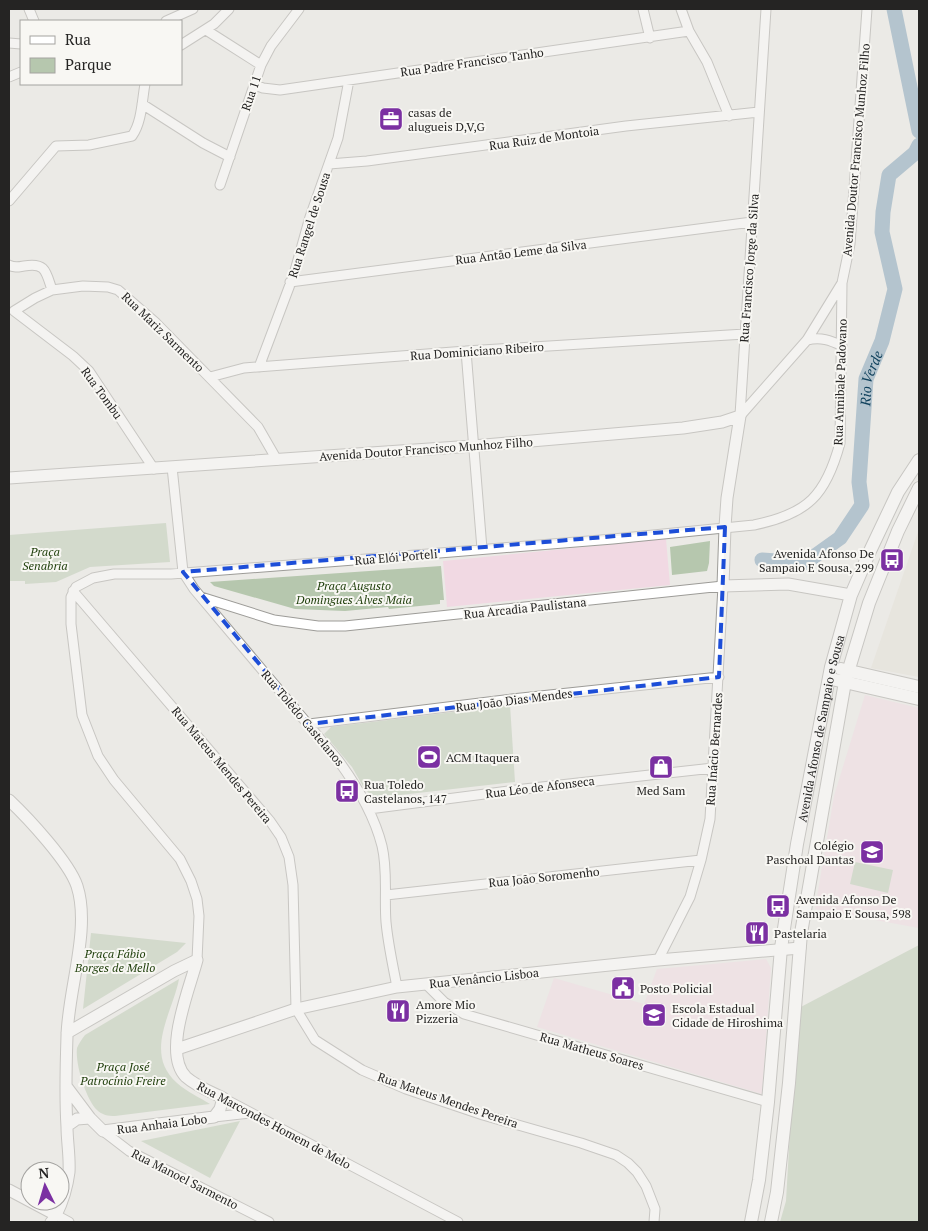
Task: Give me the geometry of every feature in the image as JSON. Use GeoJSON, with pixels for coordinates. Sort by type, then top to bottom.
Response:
{"type":"FeatureCollection","features":[{"type":"Feature","properties":{"kind":"main road","name":"Avenida Afonso de Sampaio e Sousa"},"geometry":{"type":"LineString","coordinates":[[751,1222],[759,1180],[768,1102],[781,948],[796,844],[830,672],[851,595],[898,492],[919,460]]}},
{"type":"Feature","properties":{"kind":"main road","name":"Avenida Afonso de Sampaio e Sousa"},"geometry":{"type":"LineString","coordinates":[[771,1222],[777,1192],[784,1132],[800,948],[846,676],[869,603],[912,500],[919,488]]}},
{"type":"Feature","properties":{"kind":"main road"},"geometry":{"type":"LineString","coordinates":[[898,492],[912,500]]}},
{"type":"Feature","properties":{"kind":"main road"},"geometry":{"type":"LineString","coordinates":[[830,672],[919,699]]}},
{"type":"Feature","properties":{"kind":"main road"},"geometry":{"type":"LineString","coordinates":[[846,676],[919,687]]}},
{"type":"Feature","properties":{"kind":"street"},"geometry":{"type":"LineString","coordinates":[[168,20],[193,9]]}},
{"type":"Feature","properties":{"kind":"street"},"geometry":{"type":"LineString","coordinates":[[182,44],[206,30],[229,9]]}},
{"type":"Feature","properties":{"kind":"street","name":"Rua 11"},"geometry":{"type":"LineString","coordinates":[[220,185],[261,66],[271,46],[299,9]]}},
{"type":"Feature","properties":{"kind":"street"},"geometry":{"type":"LineString","coordinates":[[643,9],[650,38]]}},
{"type":"Feature","properties":{"kind":"street"},"geometry":{"type":"LineString","coordinates":[[681,9],[690,31],[707,62],[729,116]]}},
{"type":"Feature","properties":{"kind":"street","name":"Rua Francisco Jorge da Silva"},"geometry":{"type":"LineString","coordinates":[[725,527],[733,453],[740,416],[766,9]]}},
{"type":"Feature","properties":{"kind":"street","name":"Avenida Doutor Francisco Munhoz Filho"},"geometry":{"type":"LineString","coordinates":[[9,478],[473,446],[683,428],[722,422],[740,416],[807,340],[842,283],[850,244],[867,9]]}},
{"type":"Feature","properties":{"kind":"street"},"geometry":{"type":"LineString","coordinates":[[206,30],[261,66]]}},
{"type":"Feature","properties":{"kind":"street","name":"Rua Padre Francisco Tanho"},"geometry":{"type":"LineString","coordinates":[[255,85],[280,90],[690,31]]}},
{"type":"Feature","properties":{"kind":"street","name":"Rua Rangel de Sousa"},"geometry":{"type":"LineString","coordinates":[[259,367],[290,282],[310,216],[330,164],[342,120],[349,80]]}},
{"type":"Feature","properties":{"kind":"street"},"geometry":{"type":"LineString","coordinates":[[9,201],[56,146],[89,145],[132,136],[138,122],[145,85]]}},
{"type":"Feature","properties":{"kind":"street"},"geometry":{"type":"LineString","coordinates":[[142,104],[230,158]]}},
{"type":"Feature","properties":{"kind":"street","name":"Rua Ruiz de Montoia"},"geometry":{"type":"LineString","coordinates":[[330,164],[376,160],[626,126],[759,112]]}},
{"type":"Feature","properties":{"kind":"street","name":"Rua Antão Leme da Silva"},"geometry":{"type":"LineString","coordinates":[[290,282],[752,222]]}},
{"type":"Feature","properties":{"kind":"street"},"geometry":{"type":"LineString","coordinates":[[9,265],[17,267],[41,265],[46,272],[52,290]]}},
{"type":"Feature","properties":{"kind":"street","name":"Rua Annibale Padovano"},"geometry":{"type":"LineString","coordinates":[[725,527],[754,525],[782,518],[806,506],[823,486],[834,466],[840,443],[842,283]]}},
{"type":"Feature","properties":{"kind":"street","name":"Rua Mariz Sarmento"},"geometry":{"type":"LineString","coordinates":[[14,311],[52,290],[70,286],[94,286],[118,290],[156,323],[258,427],[277,460]]}},
{"type":"Feature","properties":{"kind":"street","name":"Rua Tombu"},"geometry":{"type":"LineString","coordinates":[[14,311],[73,356],[89,372],[154,468]]}},
{"type":"Feature","properties":{"kind":"street","name":"Rua Dominiciano Ribeiro"},"geometry":{"type":"LineString","coordinates":[[210,377],[236,370],[259,367],[466,351],[745,334]]}},
{"type":"Feature","properties":{"kind":"street"},"geometry":{"type":"LineString","coordinates":[[807,340],[825,339],[842,346]]}},
{"type":"Feature","properties":{"kind":"street"},"geometry":{"type":"LineString","coordinates":[[466,351],[482,549]]}},
{"type":"Feature","properties":{"kind":"street","name":"Rua Tolêdo Castelanos"},"geometry":{"type":"LineString","coordinates":[[172,467],[183,572],[201,597],[309,724],[353,780],[369,809],[382,847],[388,939],[397,987]]}},
{"type":"Feature","properties":{"kind":"street","name":"Rua Elói Porteli"},"geometry":{"type":"LineString","coordinates":[[73,592],[82,582],[103,575],[165,574],[363,560],[613,539],[725,527]]}},
{"type":"Feature","properties":{"kind":"street","name":"Rua Inácio Bernardes"},"geometry":{"type":"LineString","coordinates":[[658,960],[690,897],[710,819],[719,677],[725,527]]}},
{"type":"Feature","properties":{"kind":"street","name":"Rua Arcadia Paulistana"},"geometry":{"type":"LineString","coordinates":[[201,597],[274,620],[311,625],[345,626],[723,586],[788,584],[851,595]]}},
{"type":"Feature","properties":{"kind":"street","name":"Rua Marcondes Homem de Melo"},"geometry":{"type":"LineString","coordinates":[[73,592],[71,597],[71,624],[82,715],[89,734],[98,756],[114,780],[180,859],[197,899],[199,916],[197,960],[180,1017],[177,1049],[181,1070],[193,1082],[458,1222]]}},
{"type":"Feature","properties":{"kind":"street","name":"Rua Mateus Mendes Pereira"},"geometry":{"type":"LineString","coordinates":[[73,592],[270,821],[281,837],[289,857],[293,884],[296,1009],[315,1040],[362,1070],[406,1089],[483,1115],[581,1143],[622,1159],[637,1172],[646,1186],[655,1209],[654,1222]]}},
{"type":"Feature","properties":{"kind":"street","name":"Rua João Dias Mendes"},"geometry":{"type":"LineString","coordinates":[[309,724],[512,699],[719,677]]}},
{"type":"Feature","properties":{"kind":"street","name":"Rua Léo de Afonseca"},"geometry":{"type":"LineString","coordinates":[[369,809],[524,789],[713,768]]}},
{"type":"Feature","properties":{"kind":"street"},"geometry":{"type":"LineString","coordinates":[[9,800],[70,870],[78,893],[81,910],[80,940],[67,1033],[66,1086],[69,1169],[66,1188],[53,1219]]}},
{"type":"Feature","properties":{"kind":"street","name":"Rua João Soromenho"},"geometry":{"type":"LineString","coordinates":[[386,895],[701,860]]}},
{"type":"Feature","properties":{"kind":"street","name":"Rua Venâncio Lisboa"},"geometry":{"type":"LineString","coordinates":[[177,1049],[296,1009],[397,987],[781,948],[800,948]]}},
{"type":"Feature","properties":{"kind":"street"},"geometry":{"type":"LineString","coordinates":[[67,1033],[174,971],[197,960]]}},
{"type":"Feature","properties":{"kind":"street","name":"Rua Matheus Soares"},"geometry":{"type":"LineString","coordinates":[[426,984],[444,1002],[464,1014],[768,1102]]}},
{"type":"Feature","properties":{"kind":"street"},"geometry":{"type":"LineString","coordinates":[[66,1086],[90,1118],[104,1131]]}},
{"type":"Feature","properties":{"kind":"street"},"geometry":{"type":"LineString","coordinates":[[214,1117],[220,1110],[223,1098]]}},
{"type":"Feature","properties":{"kind":"street","name":"Rua Anhaia Lobo"},"geometry":{"type":"LineString","coordinates":[[104,1131],[250,1113]]}},
{"type":"Feature","properties":{"kind":"street"},"geometry":{"type":"LineString","coordinates":[[67,1126],[77,1119],[90,1118]]}},
{"type":"Feature","properties":{"kind":"street","name":"Rua Manoel Sarmento"},"geometry":{"type":"LineString","coordinates":[[104,1131],[129,1151],[269,1222]]}},
{"type":"Feature","properties":{"kind":"street"},"geometry":{"type":"LineString","coordinates":[[9,1190],[53,1219],[69,1222]]}},
{"type":"Feature","properties":{"kind":"highlighted area"},"geometry":{"type":"Polygon","coordinates":[[[725,527],[719,677],[309,724],[183,572],[725,527]]]}},
{"type":"Feature","properties":{"kind":"shaded area"},"geometry":{"type":"Polygon","coordinates":[[[919,529],[919,677],[871,668],[919,529]]]}},
{"type":"Feature","properties":{"kind":"shaded area"},"geometry":{"type":"Polygon","coordinates":[[[666,539],[670,585],[447,607],[443,561],[666,539]]]}},
{"type":"Feature","properties":{"kind":"shaded area","name":"Colégio Paschoal Dantas"},"geometry":{"type":"Polygon","coordinates":[[[865,695],[919,708],[919,928],[815,909],[834,796],[865,695]]]}},
{"type":"Feature","properties":{"kind":"shaded area","name":"Escola Estadual Cidade de Hiroshima"},"geometry":{"type":"Polygon","coordinates":[[[766,959],[771,968],[762,1094],[537,1027],[554,978],[644,1004],[657,969],[766,959]]]}},
{"type":"Feature","properties":{"kind":"green space","name":"Praça Senabria"},"geometry":{"type":"Polygon","coordinates":[[[166,523],[170,562],[90,567],[56,582],[25,584],[25,581],[9,581],[9,535],[166,523]]]}},
{"type":"Feature","properties":{"kind":"green space"},"geometry":{"type":"Polygon","coordinates":[[[710,541],[707,571],[672,575],[670,547],[710,541]]]}},
{"type":"Feature","properties":{"kind":"green space","name":"Praça Augusto Domingues Alves Maia"},"geometry":{"type":"Polygon","coordinates":[[[441,566],[444,600],[440,600],[440,604],[389,609],[388,607],[345,611],[295,609],[214,586],[210,582],[441,566]]]}},
{"type":"Feature","properties":{"kind":"green space","name":"ACM Itaquera"},"geometry":{"type":"Polygon","coordinates":[[[510,705],[515,782],[374,798],[364,788],[352,767],[324,734],[331,727],[510,705]]]}},
{"type":"Feature","properties":{"kind":"green space"},"geometry":{"type":"Polygon","coordinates":[[[855,862],[893,870],[888,893],[850,884],[855,862]]]}},
{"type":"Feature","properties":{"kind":"green space","name":"Praça Fábio Borges de Mello"},"geometry":{"type":"Polygon","coordinates":[[[91,933],[186,943],[177,952],[83,1009],[91,933]]]}},
{"type":"Feature","properties":{"kind":"green space"},"geometry":{"type":"Polygon","coordinates":[[[919,945],[919,1222],[780,1222],[786,1201],[797,1009],[919,945]]]}},
{"type":"Feature","properties":{"kind":"green space","name":"Praça José Patrocínio Freire"},"geometry":{"type":"Polygon","coordinates":[[[179,979],[163,1032],[162,1059],[167,1071],[177,1083],[210,1104],[115,1116],[101,1113],[93,1105],[82,1081],[77,1048],[85,1035],[179,979]]]}},
{"type":"Feature","properties":{"kind":"green space"},"geometry":{"type":"Polygon","coordinates":[[[240,1121],[210,1178],[141,1141],[240,1121]]]}},
{"type":"Feature","properties":{"kind":"waterway","name":"Rio Verde"},"geometry":{"type":"LineString","coordinates":[[894,9],[919,131]]}},
{"type":"Feature","properties":{"kind":"waterway","name":"Rio Verde"},"geometry":{"type":"LineString","coordinates":[[762,560],[805,563],[840,538],[862,505],[859,482],[866,379],[882,341],[895,289],[882,232],[883,212],[889,175],[915,153],[919,145]]}},
{"type":"Feature","properties":{"kind":"place","name":"casas de alugueis D,V,G"},"geometry":{"type":"Point","coordinates":[391,119]}},
{"type":"Feature","properties":{"kind":"place","name":"Avenida Afonso De Sampaio E Sousa, 299"},"geometry":{"type":"Point","coordinates":[892,560]}},
{"type":"Feature","properties":{"kind":"place","name":"ACM Itaquera"},"geometry":{"type":"Point","coordinates":[429,757]}},
{"type":"Feature","properties":{"kind":"place","name":"Med Sam"},"geometry":{"type":"Point","coordinates":[661,767]}},
{"type":"Feature","properties":{"kind":"place","name":"Rua Toledo Castelanos, 147"},"geometry":{"type":"Point","coordinates":[347,791]}},
{"type":"Feature","properties":{"kind":"place","name":"Colégio Paschoal Dantas"},"geometry":{"type":"Point","coordinates":[872,852]}},
{"type":"Feature","properties":{"kind":"place","name":"Avenida Afonso De Sampaio E Sousa, 598"},"geometry":{"type":"Point","coordinates":[778,906]}},
{"type":"Feature","properties":{"kind":"place","name":"Pastelaria"},"geometry":{"type":"Point","coordinates":[757,933]}},
{"type":"Feature","properties":{"kind":"place","name":"Posto Policial"},"geometry":{"type":"Point","coordinates":[623,988]}},
{"type":"Feature","properties":{"kind":"place","name":"Amore Mio Pizzeria"},"geometry":{"type":"Point","coordinates":[398,1011]}},
{"type":"Feature","properties":{"kind":"place","name":"Escola Estadual Cidade de Hiroshima"},"geometry":{"type":"Point","coordinates":[654,1015]}}]}
